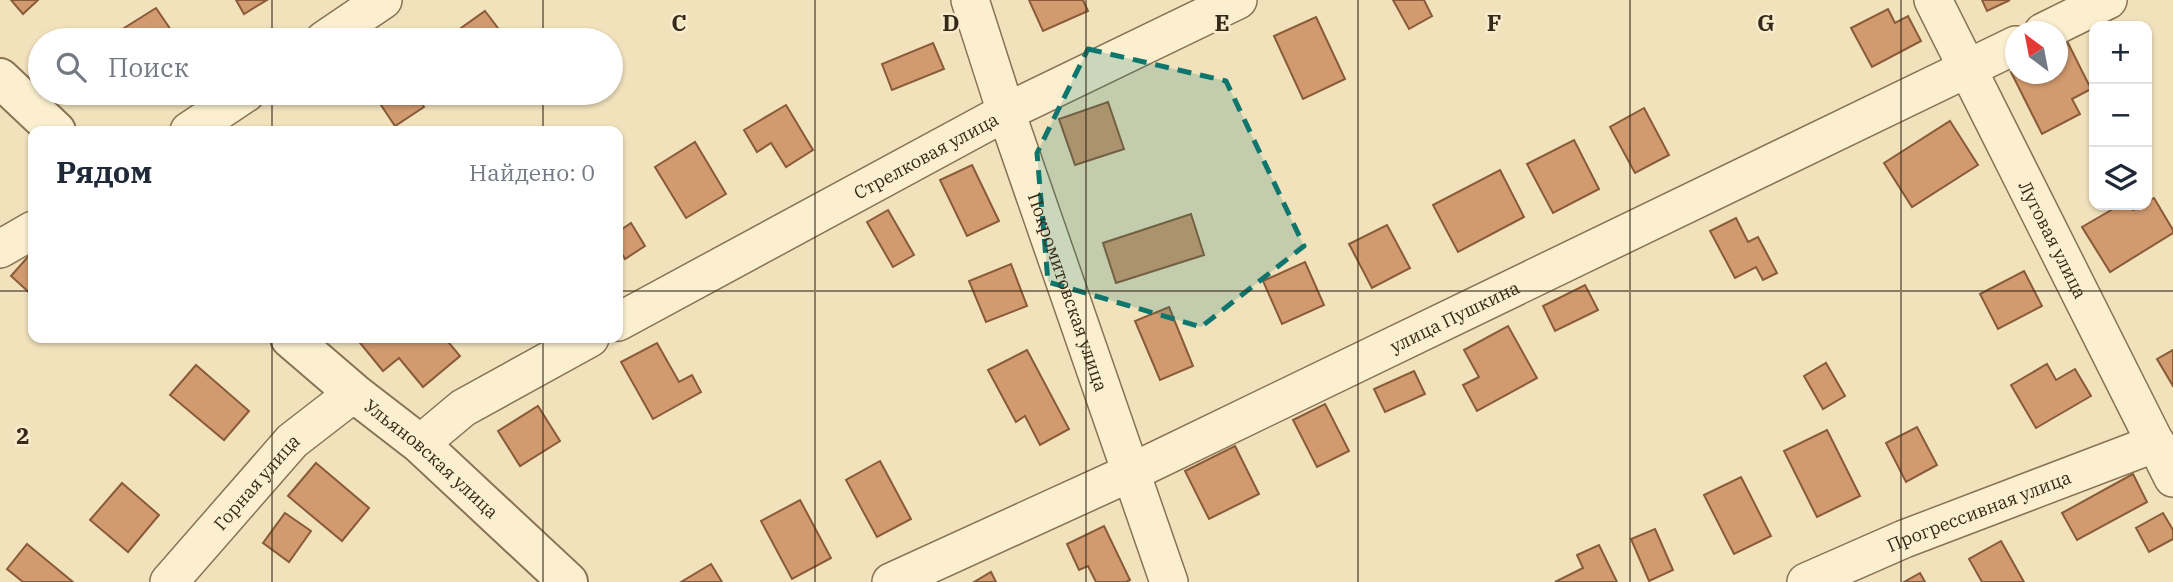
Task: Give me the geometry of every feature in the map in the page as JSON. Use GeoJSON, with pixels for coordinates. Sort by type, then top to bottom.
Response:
{"type":"FeatureCollection","features":[{"type":"Feature","properties":{"kind":"street"},"geometry":{"type":"LineString","coordinates":[[342,28],[383,0]]}},
{"type":"Feature","properties":{"kind":"street","name":"Покромитовская улица"},"geometry":{"type":"LineString","coordinates":[[970,0],[1006,112],[1170,582]]}},
{"type":"Feature","properties":{"kind":"street","name":"Стрелковая улица"},"geometry":{"type":"LineString","coordinates":[[623,319],[1006,112],[1238,0]]}},
{"type":"Feature","properties":{"kind":"street","name":"Луговая улица"},"geometry":{"type":"LineString","coordinates":[[1933,0],[2173,478]]}},
{"type":"Feature","properties":{"kind":"street"},"geometry":{"type":"LineString","coordinates":[[2065,21],[2108,0]]}},
{"type":"Feature","properties":{"kind":"street","name":"улица Пушкина"},"geometry":{"type":"LineString","coordinates":[[891,582],[1132,472],[2005,49]]}},
{"type":"Feature","properties":{"kind":"street"},"geometry":{"type":"LineString","coordinates":[[0,78],[28,104]]}},
{"type":"Feature","properties":{"kind":"street"},"geometry":{"type":"LineString","coordinates":[[29,105],[51,126]]}},
{"type":"Feature","properties":{"kind":"street"},"geometry":{"type":"LineString","coordinates":[[196,126],[228,105]]}},
{"type":"Feature","properties":{"kind":"street"},"geometry":{"type":"LineString","coordinates":[[0,249],[28,233]]}},
{"type":"Feature","properties":{"kind":"street","name":"Ульяновская улица"},"geometry":{"type":"LineString","coordinates":[[296,343],[420,444],[568,582]]}},
{"type":"Feature","properties":{"kind":"street"},"geometry":{"type":"LineString","coordinates":[[420,444],[463,408],[581,343]]}},
{"type":"Feature","properties":{"kind":"street","name":"Горная улица"},"geometry":{"type":"LineString","coordinates":[[169,582],[292,441],[354,393]]}},
{"type":"Feature","properties":{"kind":"street","name":"Прогрессивная улица"},"geometry":{"type":"LineString","coordinates":[[1806,582],[1904,539],[2155,443]]}},
{"type":"Feature","properties":{"kind":"highlighted area"},"geometry":{"type":"Polygon","coordinates":[[[1088,49],[1226,81],[1304,246],[1201,327],[1048,282],[1037,153],[1088,49]]]}},
{"type":"Feature","properties":{"kind":"building"},"geometry":{"type":"Polygon","coordinates":[[[11,0],[38,0],[23,14],[11,0]]]}},
{"type":"Feature","properties":{"kind":"building"},"geometry":{"type":"Polygon","coordinates":[[[236,0],[267,0],[244,14],[236,0]]]}},
{"type":"Feature","properties":{"kind":"building"},"geometry":{"type":"Polygon","coordinates":[[[1029,0],[1083,0],[1088,11],[1043,31],[1029,0]]]}},
{"type":"Feature","properties":{"kind":"building"},"geometry":{"type":"Polygon","coordinates":[[[1393,0],[1424,0],[1432,16],[1409,29],[1393,0]]]}},
{"type":"Feature","properties":{"kind":"building"},"geometry":{"type":"Polygon","coordinates":[[[1982,0],[2010,0],[1987,11],[1982,0]]]}},
{"type":"Feature","properties":{"kind":"building"},"geometry":{"type":"Polygon","coordinates":[[[156,8],[170,28],[124,28],[156,8]]]}},
{"type":"Feature","properties":{"kind":"building"},"geometry":{"type":"Polygon","coordinates":[[[1888,9],[1895,23],[1908,16],[1921,41],[1872,67],[1851,28],[1888,9]]]}},
{"type":"Feature","properties":{"kind":"building"},"geometry":{"type":"Polygon","coordinates":[[[485,11],[498,28],[461,28],[485,11]]]}},
{"type":"Feature","properties":{"kind":"building"},"geometry":{"type":"Polygon","coordinates":[[[1316,17],[1345,79],[1303,99],[1274,36],[1316,17]]]}},
{"type":"Feature","properties":{"kind":"building"},"geometry":{"type":"Polygon","coordinates":[[[933,43],[944,69],[892,90],[882,64],[933,43]]]}},
{"type":"Feature","properties":{"kind":"building"},"geometry":{"type":"Polygon","coordinates":[[[2068,43],[2089,90],[2072,99],[2080,114],[2042,134],[2017,84],[2068,84],[2068,43]]]}},
{"type":"Feature","properties":{"kind":"building"},"geometry":{"type":"Polygon","coordinates":[[[1108,102],[1124,149],[1075,165],[1059,119],[1108,102]]]}},
{"type":"Feature","properties":{"kind":"building"},"geometry":{"type":"Polygon","coordinates":[[[381,105],[423,105],[424,107],[395,126],[381,105]]]}},
{"type":"Feature","properties":{"kind":"building"},"geometry":{"type":"Polygon","coordinates":[[[786,105],[813,150],[786,167],[771,143],[757,152],[744,130],[786,105]]]}},
{"type":"Feature","properties":{"kind":"building"},"geometry":{"type":"Polygon","coordinates":[[[1644,108],[1669,155],[1635,173],[1610,127],[1644,108]]]}},
{"type":"Feature","properties":{"kind":"building"},"geometry":{"type":"Polygon","coordinates":[[[1950,121],[1978,165],[1912,207],[1884,163],[1950,121]]]}},
{"type":"Feature","properties":{"kind":"building"},"geometry":{"type":"Polygon","coordinates":[[[1574,140],[1599,189],[1553,213],[1527,164],[1574,140]]]}},
{"type":"Feature","properties":{"kind":"building"},"geometry":{"type":"Polygon","coordinates":[[[695,142],[726,194],[686,218],[655,167],[695,142]]]}},
{"type":"Feature","properties":{"kind":"building"},"geometry":{"type":"Polygon","coordinates":[[[972,165],[999,221],[967,236],[940,180],[972,165]]]}},
{"type":"Feature","properties":{"kind":"building"},"geometry":{"type":"Polygon","coordinates":[[[1500,170],[1524,217],[1458,252],[1433,205],[1500,170]]]}},
{"type":"Feature","properties":{"kind":"building"},"geometry":{"type":"Polygon","coordinates":[[[2154,198],[2173,233],[2110,272],[2082,227],[2111,210],[2152,210],[2154,198]]]}},
{"type":"Feature","properties":{"kind":"building"},"geometry":{"type":"Polygon","coordinates":[[[888,210],[914,255],[893,267],[867,222],[888,210]]]}},
{"type":"Feature","properties":{"kind":"building"},"geometry":{"type":"Polygon","coordinates":[[[1191,214],[1204,255],[1116,283],[1103,243],[1191,214]]]}},
{"type":"Feature","properties":{"kind":"building"},"geometry":{"type":"Polygon","coordinates":[[[1736,218],[1748,242],[1758,237],[1777,273],[1763,280],[1756,267],[1735,278],[1710,231],[1736,218]]]}},
{"type":"Feature","properties":{"kind":"building"},"geometry":{"type":"Polygon","coordinates":[[[631,223],[645,246],[625,259],[623,256],[623,229],[631,223]]]}},
{"type":"Feature","properties":{"kind":"building"},"geometry":{"type":"Polygon","coordinates":[[[1387,225],[1410,268],[1372,288],[1349,244],[1387,225]]]}},
{"type":"Feature","properties":{"kind":"building"},"geometry":{"type":"Polygon","coordinates":[[[28,257],[28,291],[11,276],[28,257]]]}},
{"type":"Feature","properties":{"kind":"building"},"geometry":{"type":"Polygon","coordinates":[[[1305,262],[1324,305],[1282,324],[1263,281],[1305,262]]]}},
{"type":"Feature","properties":{"kind":"building"},"geometry":{"type":"Polygon","coordinates":[[[1011,264],[1027,306],[986,322],[969,281],[1011,264]]]}},
{"type":"Feature","properties":{"kind":"building"},"geometry":{"type":"Polygon","coordinates":[[[2024,271],[2042,306],[1998,329],[1980,294],[2024,271]]]}},
{"type":"Feature","properties":{"kind":"building"},"geometry":{"type":"Polygon","coordinates":[[[1585,285],[1598,310],[1555,331],[1543,306],[1585,285]]]}},
{"type":"Feature","properties":{"kind":"building"},"geometry":{"type":"Polygon","coordinates":[[[1169,307],[1193,366],[1160,380],[1135,321],[1169,307]]]}},
{"type":"Feature","properties":{"kind":"building"},"geometry":{"type":"Polygon","coordinates":[[[1508,326],[1537,378],[1477,411],[1463,385],[1479,377],[1464,350],[1508,326]]]}},
{"type":"Feature","properties":{"kind":"building"},"geometry":{"type":"Polygon","coordinates":[[[360,343],[449,343],[460,356],[423,387],[399,358],[383,371],[360,343]]]}},
{"type":"Feature","properties":{"kind":"building"},"geometry":{"type":"Polygon","coordinates":[[[657,343],[679,382],[692,375],[701,392],[653,419],[621,362],[657,343]]]}},
{"type":"Feature","properties":{"kind":"building"},"geometry":{"type":"Polygon","coordinates":[[[1027,350],[1069,429],[1040,445],[1025,416],[1016,422],[988,370],[1027,350]]]}},
{"type":"Feature","properties":{"kind":"building"},"geometry":{"type":"Polygon","coordinates":[[[2173,350],[2173,386],[2157,359],[2173,350]]]}},
{"type":"Feature","properties":{"kind":"building"},"geometry":{"type":"Polygon","coordinates":[[[1826,363],[1845,396],[1823,409],[1804,376],[1826,363]]]}},
{"type":"Feature","properties":{"kind":"building"},"geometry":{"type":"Polygon","coordinates":[[[2047,364],[2056,380],[2075,369],[2091,396],[2036,428],[2011,385],[2047,364]]]}},
{"type":"Feature","properties":{"kind":"building"},"geometry":{"type":"Polygon","coordinates":[[[196,365],[249,411],[224,440],[170,395],[196,365]]]}},
{"type":"Feature","properties":{"kind":"building"},"geometry":{"type":"Polygon","coordinates":[[[1414,371],[1425,394],[1385,412],[1374,389],[1414,371]]]}},
{"type":"Feature","properties":{"kind":"building"},"geometry":{"type":"Polygon","coordinates":[[[1325,404],[1349,451],[1317,467],[1293,420],[1325,404]]]}},
{"type":"Feature","properties":{"kind":"building"},"geometry":{"type":"Polygon","coordinates":[[[538,406],[560,441],[520,466],[498,431],[538,406]]]}},
{"type":"Feature","properties":{"kind":"building"},"geometry":{"type":"Polygon","coordinates":[[[1917,427],[1937,465],[1906,482],[1886,443],[1917,427]]]}},
{"type":"Feature","properties":{"kind":"building"},"geometry":{"type":"Polygon","coordinates":[[[1827,430],[1860,496],[1817,517],[1784,451],[1827,430]]]}},
{"type":"Feature","properties":{"kind":"building"},"geometry":{"type":"Polygon","coordinates":[[[1235,446],[1259,494],[1209,519],[1185,471],[1235,446]]]}},
{"type":"Feature","properties":{"kind":"building"},"geometry":{"type":"Polygon","coordinates":[[[880,461],[911,519],[877,537],[846,480],[880,461]]]}},
{"type":"Feature","properties":{"kind":"building"},"geometry":{"type":"Polygon","coordinates":[[[316,463],[369,508],[342,541],[288,496],[316,463]]]}},
{"type":"Feature","properties":{"kind":"building"},"geometry":{"type":"Polygon","coordinates":[[[2133,474],[2147,502],[2077,540],[2062,513],[2133,474]]]}},
{"type":"Feature","properties":{"kind":"building"},"geometry":{"type":"Polygon","coordinates":[[[1741,477],[1771,536],[1734,554],[1704,495],[1741,477]]]}},
{"type":"Feature","properties":{"kind":"building"},"geometry":{"type":"Polygon","coordinates":[[[122,483],[159,515],[128,552],[90,520],[122,483]]]}},
{"type":"Feature","properties":{"kind":"building"},"geometry":{"type":"Polygon","coordinates":[[[800,500],[831,558],[792,579],[761,521],[800,500]]]}},
{"type":"Feature","properties":{"kind":"building"},"geometry":{"type":"Polygon","coordinates":[[[285,513],[311,531],[289,562],[263,543],[285,513]]]}},
{"type":"Feature","properties":{"kind":"building"},"geometry":{"type":"Polygon","coordinates":[[[2163,513],[2173,530],[2173,539],[2149,552],[2136,528],[2163,513]]]}},
{"type":"Feature","properties":{"kind":"building"},"geometry":{"type":"Polygon","coordinates":[[[1104,526],[1130,580],[1126,582],[1096,582],[1088,566],[1079,570],[1067,544],[1104,526]]]}},
{"type":"Feature","properties":{"kind":"building"},"geometry":{"type":"Polygon","coordinates":[[[1655,529],[1673,570],[1649,581],[1631,539],[1655,529]]]}},
{"type":"Feature","properties":{"kind":"building"},"geometry":{"type":"Polygon","coordinates":[[[2001,541],[2024,582],[1982,582],[1969,559],[2001,541]]]}},
{"type":"Feature","properties":{"kind":"building"},"geometry":{"type":"Polygon","coordinates":[[[27,544],[73,582],[23,582],[7,569],[27,544]]]}},
{"type":"Feature","properties":{"kind":"building"},"geometry":{"type":"Polygon","coordinates":[[[1599,545],[1617,582],[1555,582],[1583,568],[1577,555],[1599,545]]]}},
{"type":"Feature","properties":{"kind":"building"},"geometry":{"type":"Polygon","coordinates":[[[711,564],[722,582],[681,582],[711,564]]]}},
{"type":"Feature","properties":{"kind":"building"},"geometry":{"type":"Polygon","coordinates":[[[991,572],[996,582],[974,582],[991,572]]]}},
{"type":"Feature","properties":{"kind":"building"},"geometry":{"type":"Polygon","coordinates":[[[1920,573],[1925,582],[1904,582],[1920,573]]]}}]}
